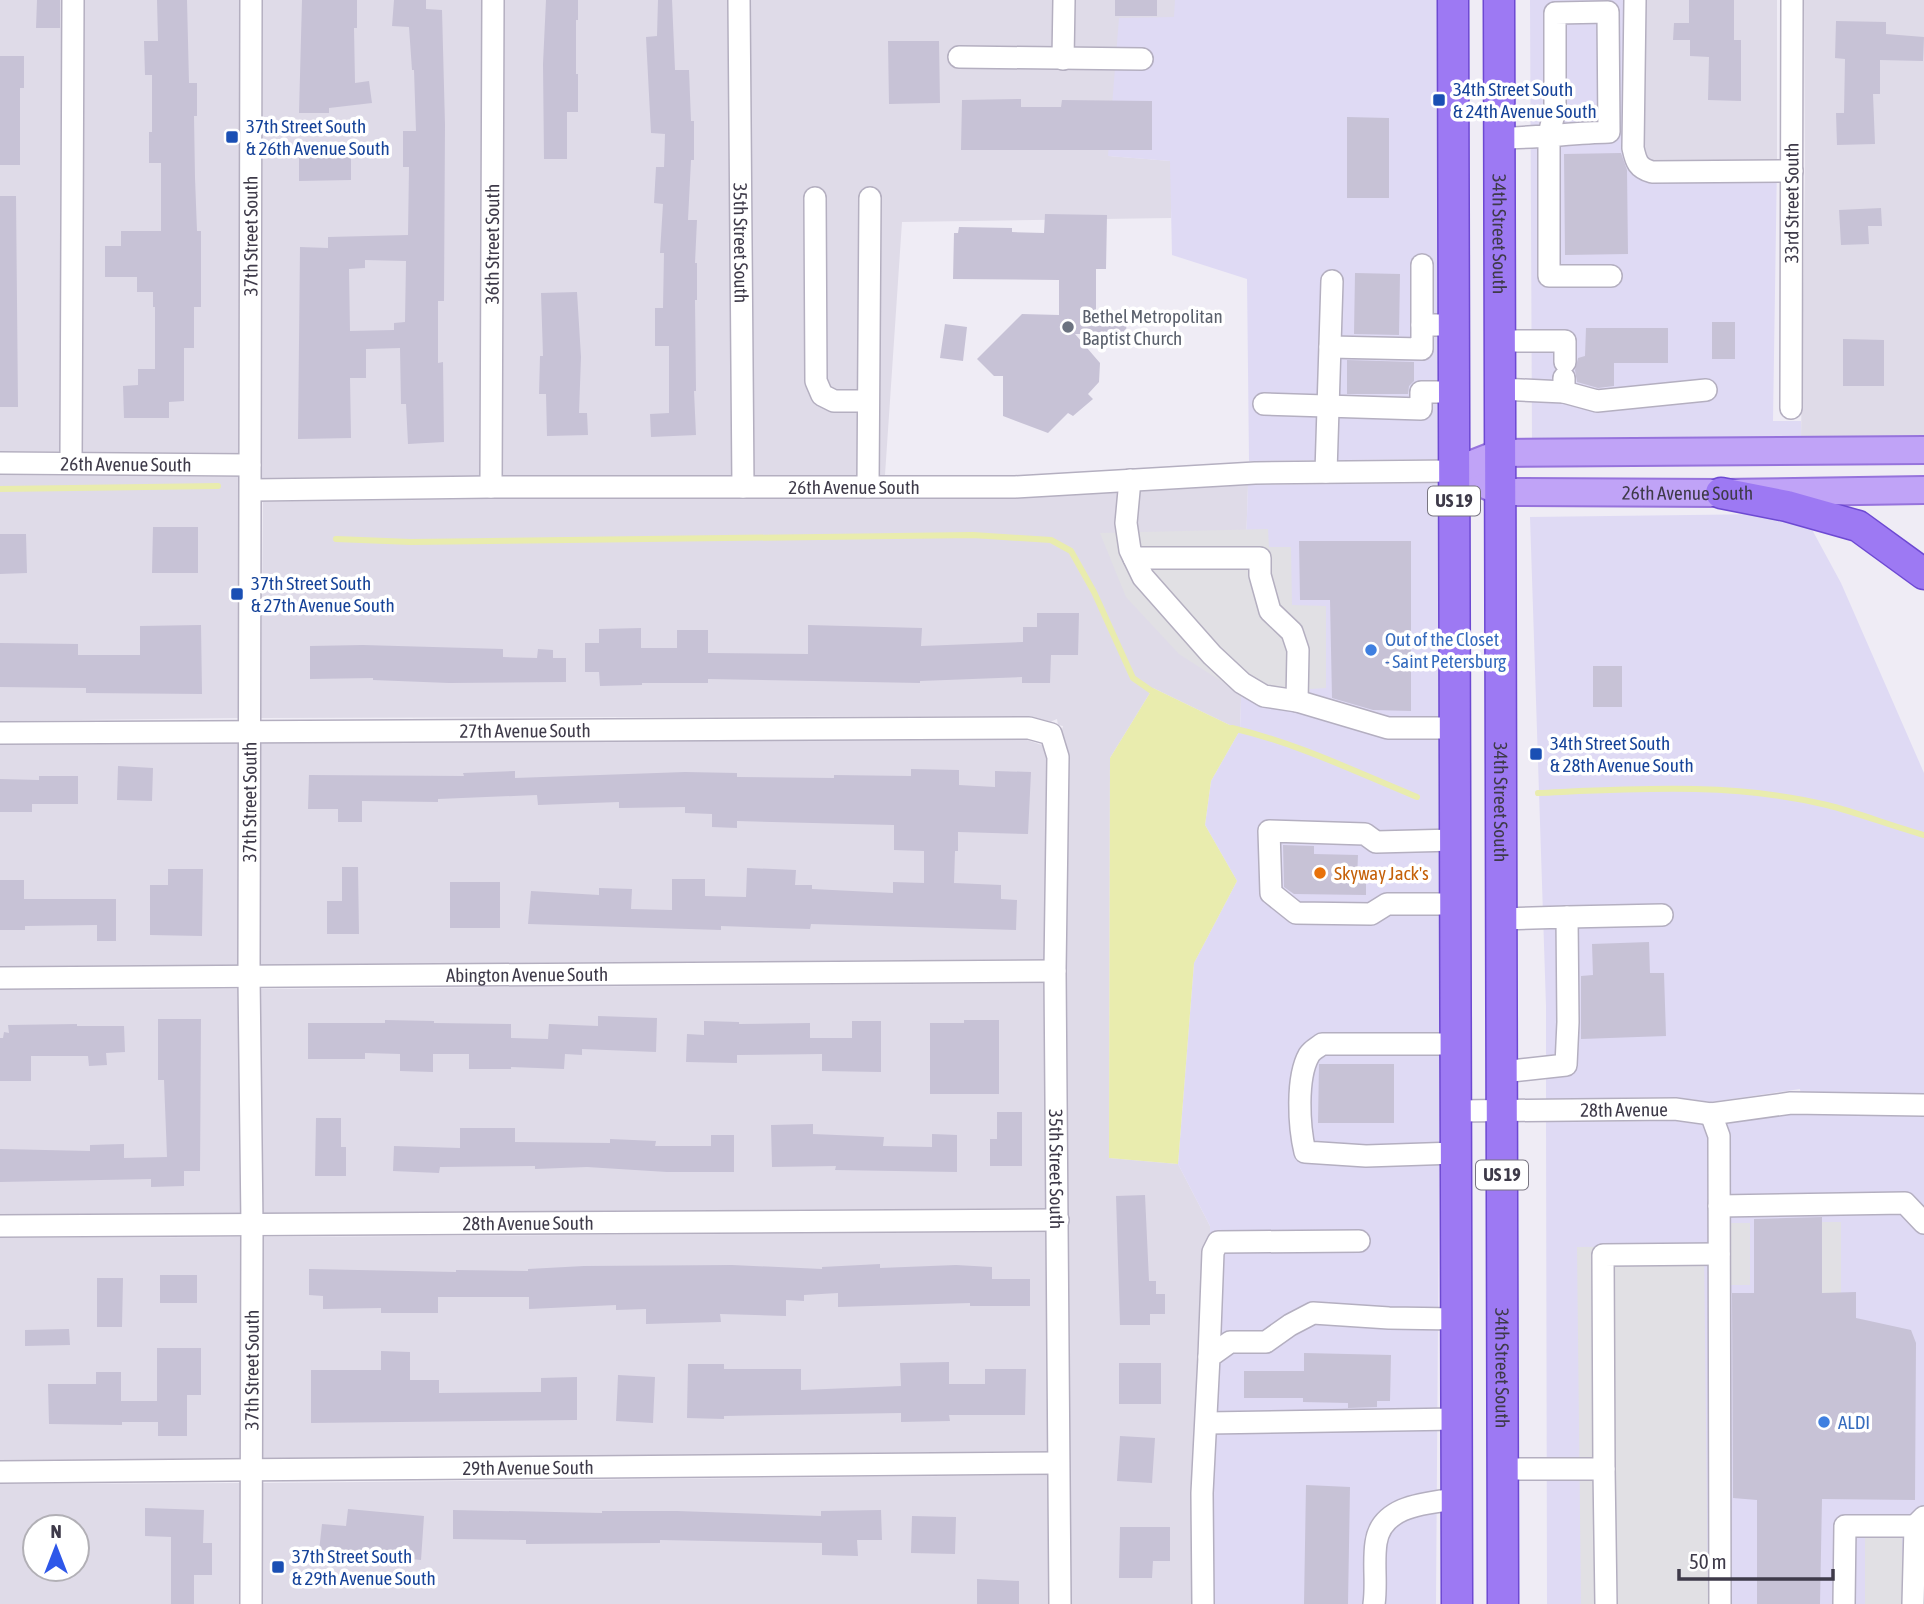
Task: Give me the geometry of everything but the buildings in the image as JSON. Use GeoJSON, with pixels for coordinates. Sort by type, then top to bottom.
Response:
{"type":"FeatureCollection","features":[{"type":"Feature","properties":{"kind":"highway","name":"US 19"},"geometry":{"type":"LineString","coordinates":[[1453,0],[1457,1604]]}},
{"type":"Feature","properties":{"kind":"highway","name":"34th Street South"},"geometry":{"type":"LineString","coordinates":[[1499,0],[1503,1604]]}},
{"type":"Feature","properties":{"kind":"highway"},"geometry":{"type":"LineString","coordinates":[[1721,493],[1787,506],[1858,526],[1924,574]]}},
{"type":"Feature","properties":{"kind":"main road","name":"26th Avenue South"},"geometry":{"type":"LineString","coordinates":[[1454,471],[1500,453],[1924,450]]}},
{"type":"Feature","properties":{"kind":"main road","name":"26th Avenue South"},"geometry":{"type":"LineString","coordinates":[[1454,471],[1501,492],[1924,490]]}},
{"type":"Feature","properties":{"kind":"street"},"geometry":{"type":"LineString","coordinates":[[71,463],[72,0]]}},
{"type":"Feature","properties":{"kind":"street","name":"37th Street South"},"geometry":{"type":"LineString","coordinates":[[251,0],[251,1604]]}},
{"type":"Feature","properties":{"kind":"street","name":"36th Street South"},"geometry":{"type":"LineString","coordinates":[[491,487],[493,0]]}},
{"type":"Feature","properties":{"kind":"street","name":"35th Street South"},"geometry":{"type":"LineString","coordinates":[[739,0],[743,486]]}},
{"type":"Feature","properties":{"kind":"street"},"geometry":{"type":"LineString","coordinates":[[1063,0],[1063,59]]}},
{"type":"Feature","properties":{"kind":"street"},"geometry":{"type":"LineString","coordinates":[[1636,0],[1633,148],[1636,163],[1643,170],[1652,172],[1792,171]]}},
{"type":"Feature","properties":{"kind":"street","name":"33rd Street South"},"geometry":{"type":"LineString","coordinates":[[1791,408],[1792,0]]}},
{"type":"Feature","properties":{"kind":"street"},"geometry":{"type":"LineString","coordinates":[[1499,138],[1525,138],[1549,134],[1609,132],[1608,12],[1555,13],[1555,110],[1549,134],[1549,276],[1611,276]]}},
{"type":"Feature","properties":{"kind":"street"},"geometry":{"type":"LineString","coordinates":[[959,57],[1142,59]]}},
{"type":"Feature","properties":{"kind":"street"},"geometry":{"type":"LineString","coordinates":[[815,198],[816,381],[822,395],[834,401],[867,401]]}},
{"type":"Feature","properties":{"kind":"street"},"geometry":{"type":"LineString","coordinates":[[868,486],[870,198]]}},
{"type":"Feature","properties":{"kind":"street"},"geometry":{"type":"LineString","coordinates":[[1330,348],[1422,349],[1422,264]]}},
{"type":"Feature","properties":{"kind":"street"},"geometry":{"type":"LineString","coordinates":[[1325,472],[1332,281]]}},
{"type":"Feature","properties":{"kind":"street"},"geometry":{"type":"LineString","coordinates":[[1422,325],[1454,325]]}},
{"type":"Feature","properties":{"kind":"street"},"geometry":{"type":"LineString","coordinates":[[1500,341],[1565,341],[1564,378]]}},
{"type":"Feature","properties":{"kind":"street"},"geometry":{"type":"LineString","coordinates":[[1500,389],[1564,378],[1597,401],[1706,390]]}},
{"type":"Feature","properties":{"kind":"street"},"geometry":{"type":"LineString","coordinates":[[1264,404],[1420,409],[1421,392],[1454,392]]}},
{"type":"Feature","properties":{"kind":"street","name":"26th Avenue South"},"geometry":{"type":"LineString","coordinates":[[0,463],[250,465]]}},
{"type":"Feature","properties":{"kind":"street","name":"26th Avenue South"},"geometry":{"type":"LineString","coordinates":[[252,490],[1016,486],[1255,473],[1454,471]]}},
{"type":"Feature","properties":{"kind":"street"},"geometry":{"type":"LineString","coordinates":[[1130,480],[1126,523],[1130,550],[1143,577],[1168,608],[1242,683],[1264,696],[1297,701],[1388,728],[1455,728]]}},
{"type":"Feature","properties":{"kind":"street"},"geometry":{"type":"LineString","coordinates":[[1134,558],[1260,558],[1261,575],[1270,611],[1292,632],[1298,650],[1297,701]]}},
{"type":"Feature","properties":{"kind":"street","name":"27th Avenue South"},"geometry":{"type":"LineString","coordinates":[[0,733],[1029,728],[1051,734]]}},
{"type":"Feature","properties":{"kind":"street","name":"35th Street South"},"geometry":{"type":"LineString","coordinates":[[1051,734],[1058,757],[1055,971],[1060,1604]]}},
{"type":"Feature","properties":{"kind":"street"},"geometry":{"type":"LineString","coordinates":[[1455,840],[1376,842],[1364,834],[1269,831],[1271,893],[1296,913],[1371,914],[1387,904],[1455,904]]}},
{"type":"Feature","properties":{"kind":"street"},"geometry":{"type":"LineString","coordinates":[[1501,919],[1662,915]]}},
{"type":"Feature","properties":{"kind":"street"},"geometry":{"type":"LineString","coordinates":[[1502,1072],[1566,1065],[1567,917]]}},
{"type":"Feature","properties":{"kind":"street","name":"Abington Avenue South"},"geometry":{"type":"LineString","coordinates":[[0,978],[1055,971]]}},
{"type":"Feature","properties":{"kind":"street"},"geometry":{"type":"LineString","coordinates":[[1456,1044],[1322,1044],[1310,1052],[1304,1067],[1300,1128],[1305,1152],[1366,1156],[1456,1153]]}},
{"type":"Feature","properties":{"kind":"street","name":"28th Avenue"},"geometry":{"type":"LineString","coordinates":[[1456,1111],[1675,1109],[1711,1115],[1791,1103],[1924,1105]]}},
{"type":"Feature","properties":{"kind":"street"},"geometry":{"type":"LineString","coordinates":[[1711,1115],[1719,1136],[1720,1604]]}},
{"type":"Feature","properties":{"kind":"street"},"geometry":{"type":"LineString","coordinates":[[1719,1206],[1905,1203],[1924,1223]]}},
{"type":"Feature","properties":{"kind":"street","name":"28th Avenue South"},"geometry":{"type":"LineString","coordinates":[[0,1226],[1058,1220]]}},
{"type":"Feature","properties":{"kind":"street"},"geometry":{"type":"LineString","coordinates":[[1203,1604],[1202,1493],[1213,1252],[1218,1242],[1359,1241]]}},
{"type":"Feature","properties":{"kind":"street"},"geometry":{"type":"LineString","coordinates":[[1606,1604],[1603,1255],[1719,1254]]}},
{"type":"Feature","properties":{"kind":"street"},"geometry":{"type":"LineString","coordinates":[[1209,1357],[1230,1342],[1266,1342],[1312,1313],[1456,1319]]}},
{"type":"Feature","properties":{"kind":"street"},"geometry":{"type":"LineString","coordinates":[[1207,1423],[1456,1419]]}},
{"type":"Feature","properties":{"kind":"street","name":"29th Avenue South"},"geometry":{"type":"LineString","coordinates":[[0,1472],[1058,1463]]}},
{"type":"Feature","properties":{"kind":"street"},"geometry":{"type":"LineString","coordinates":[[1503,1469],[1604,1469]]}},
{"type":"Feature","properties":{"kind":"street"},"geometry":{"type":"LineString","coordinates":[[1374,1604],[1376,1543],[1379,1530],[1406,1507],[1457,1499]]}},
{"type":"Feature","properties":{"kind":"street"},"geometry":{"type":"LineString","coordinates":[[1844,1604],[1845,1526],[1920,1522],[1913,1604]]}},
{"type":"Feature","properties":{"kind":"shaded area"},"geometry":{"type":"Polygon","coordinates":[[[0,0],[241,0],[240,453],[0,451],[0,0]]]}},
{"type":"Feature","properties":{"kind":"shaded area"},"geometry":{"type":"Polygon","coordinates":[[[263,0],[483,0],[480,476],[262,478],[263,0]]]}},
{"type":"Feature","properties":{"kind":"shaded area"},"geometry":{"type":"Polygon","coordinates":[[[504,0],[728,0],[732,475],[502,475],[504,0]]]}},
{"type":"Feature","properties":{"kind":"shaded area"},"geometry":{"type":"Polygon","coordinates":[[[749,0],[1175,0],[1175,17],[1109,156],[1171,161],[1171,218],[902,222],[885,475],[753,475],[749,0]]]}},
{"type":"Feature","properties":{"kind":"shaded area"},"geometry":{"type":"Polygon","coordinates":[[[1175,0],[1442,0],[1444,459],[1249,461],[1247,279],[1172,255],[1170,161],[1108,156],[1119,18],[1174,17],[1175,0]]]}},
{"type":"Feature","properties":{"kind":"shaded area"},"geometry":{"type":"Polygon","coordinates":[[[1530,0],[1644,0],[1644,154],[1653,163],[1777,163],[1773,421],[1801,421],[1801,439],[1532,441],[1530,0]]]}},
{"type":"Feature","properties":{"kind":"shaded area"},"geometry":{"type":"Polygon","coordinates":[[[1644,0],[1777,0],[1777,163],[1653,164],[1644,154],[1644,0]]]}},
{"type":"Feature","properties":{"kind":"shaded area"},"geometry":{"type":"Polygon","coordinates":[[[1804,0],[1924,0],[1924,436],[1801,439],[1805,169],[1804,0]]]}},
{"type":"Feature","properties":{"kind":"shaded area"},"geometry":{"type":"Polygon","coordinates":[[[0,475],[240,477],[240,718],[0,721],[0,475]]]}},
{"type":"Feature","properties":{"kind":"shaded area"},"geometry":{"type":"Polygon","coordinates":[[[1444,483],[1436,1604],[1213,1604],[1210,1226],[1178,1164],[1194,963],[1237,881],[1205,825],[1211,781],[1240,730],[1248,485],[1444,483]]]}},
{"type":"Feature","properties":{"kind":"shaded area"},"geometry":{"type":"Polygon","coordinates":[[[1248,485],[1240,730],[1153,688],[1110,758],[1109,1158],[1178,1164],[1210,1226],[1213,1604],[1071,1604],[1065,971],[1069,757],[1061,734],[1063,726],[1058,725],[1057,719],[1050,722],[1029,716],[261,718],[263,502],[1015,498],[1248,485]]]}},
{"type":"Feature","properties":{"kind":"shaded area"},"geometry":{"type":"Polygon","coordinates":[[[1769,514],[1809,524],[1841,583],[1924,773],[1924,1604],[1547,1604],[1546,1122],[1674,1121],[1712,1126],[1803,1112],[1800,1089],[1711,1102],[1675,1097],[1546,1099],[1546,1006],[1530,517],[1769,514]]]}},
{"type":"Feature","properties":{"kind":"shaded area"},"geometry":{"type":"Polygon","coordinates":[[[1268,529],[1269,547],[1291,547],[1292,605],[1326,606],[1326,688],[1310,689],[1307,711],[1260,706],[1179,654],[1126,597],[1100,533],[1268,529]]]}},
{"type":"Feature","properties":{"kind":"shaded area"},"geometry":{"type":"Polygon","coordinates":[[[1153,688],[1240,730],[1211,781],[1205,825],[1237,881],[1194,963],[1178,1164],[1109,1158],[1110,758],[1153,688]]]}},
{"type":"Feature","properties":{"kind":"shaded area"},"geometry":{"type":"Polygon","coordinates":[[[1027,740],[1042,745],[1048,759],[1044,959],[260,965],[261,742],[1027,740]]]}},
{"type":"Feature","properties":{"kind":"shaded area"},"geometry":{"type":"Polygon","coordinates":[[[240,742],[239,965],[0,966],[0,744],[240,742]]]}},
{"type":"Feature","properties":{"kind":"shaded area"},"geometry":{"type":"Polygon","coordinates":[[[1044,983],[1048,1208],[263,1213],[260,989],[1044,983]]]}},
{"type":"Feature","properties":{"kind":"shaded area"},"geometry":{"type":"Polygon","coordinates":[[[239,989],[241,1213],[0,1215],[0,990],[239,989]]]}},
{"type":"Feature","properties":{"kind":"shaded area"},"geometry":{"type":"Polygon","coordinates":[[[1822,1222],[1841,1222],[1841,1293],[1822,1293],[1822,1222]]]}},
{"type":"Feature","properties":{"kind":"shaded area"},"geometry":{"type":"Polygon","coordinates":[[[1731,1223],[1750,1223],[1750,1285],[1731,1285],[1731,1223]]]}},
{"type":"Feature","properties":{"kind":"shaded area"},"geometry":{"type":"Polygon","coordinates":[[[1048,1232],[1048,1451],[263,1459],[263,1237],[1048,1232]]]}},
{"type":"Feature","properties":{"kind":"shaded area"},"geometry":{"type":"Polygon","coordinates":[[[241,1237],[242,1459],[0,1460],[0,1238],[241,1237]]]}},
{"type":"Feature","properties":{"kind":"shaded area"},"geometry":{"type":"Polygon","coordinates":[[[1704,1246],[1708,1604],[1581,1604],[1577,1247],[1704,1246]]]}},
{"type":"Feature","properties":{"kind":"shaded area"},"geometry":{"type":"Polygon","coordinates":[[[1048,1475],[1050,1604],[262,1604],[263,1483],[1048,1475]]]}},
{"type":"Feature","properties":{"kind":"shaded area"},"geometry":{"type":"Polygon","coordinates":[[[242,1483],[241,1604],[0,1604],[0,1484],[242,1483]]]}},
{"type":"Feature","properties":{"kind":"shaded area"},"geometry":{"type":"Polygon","coordinates":[[[1865,1531],[1902,1532],[1902,1604],[1865,1604],[1865,1531]]]}},
{"type":"Feature","properties":{"kind":"waterway"},"geometry":{"type":"LineString","coordinates":[[0,489],[218,486]]}},
{"type":"Feature","properties":{"kind":"waterway"},"geometry":{"type":"LineString","coordinates":[[336,539],[411,542],[973,535],[1051,540],[1071,551],[1094,592],[1133,678],[1156,694]]}},
{"type":"Feature","properties":{"kind":"waterway"},"geometry":{"type":"LineString","coordinates":[[1232,728],[1303,750],[1417,797]]}},
{"type":"Feature","properties":{"kind":"waterway"},"geometry":{"type":"LineString","coordinates":[[1538,793],[1683,789],[1756,793],[1827,805],[1924,835]]}},
{"type":"Feature","properties":{"kind":"place","name":"34th Street South & 24th Avenue South"},"geometry":{"type":"Point","coordinates":[1439,100]}},
{"type":"Feature","properties":{"kind":"place","name":"37th Street South & 26th Avenue South"},"geometry":{"type":"Point","coordinates":[232,137]}},
{"type":"Feature","properties":{"kind":"place","name":"Bethel Metropolitan Baptist Church"},"geometry":{"type":"Point","coordinates":[1068,327]}},
{"type":"Feature","properties":{"kind":"place","name":"37th Street South & 27th Avenue South"},"geometry":{"type":"Point","coordinates":[237,594]}},
{"type":"Feature","properties":{"kind":"place","name":"Out of the Closet - Saint Petersburg"},"geometry":{"type":"Point","coordinates":[1371,650]}},
{"type":"Feature","properties":{"kind":"place","name":"34th Street South & 28th Avenue South"},"geometry":{"type":"Point","coordinates":[1536,754]}},
{"type":"Feature","properties":{"kind":"place","name":"Skyway Jack's"},"geometry":{"type":"Point","coordinates":[1320,873]}},
{"type":"Feature","properties":{"kind":"place","name":"ALDI"},"geometry":{"type":"Point","coordinates":[1824,1422]}},
{"type":"Feature","properties":{"kind":"place","name":"37th Street South & 29th Avenue South"},"geometry":{"type":"Point","coordinates":[278,1567]}}]}
